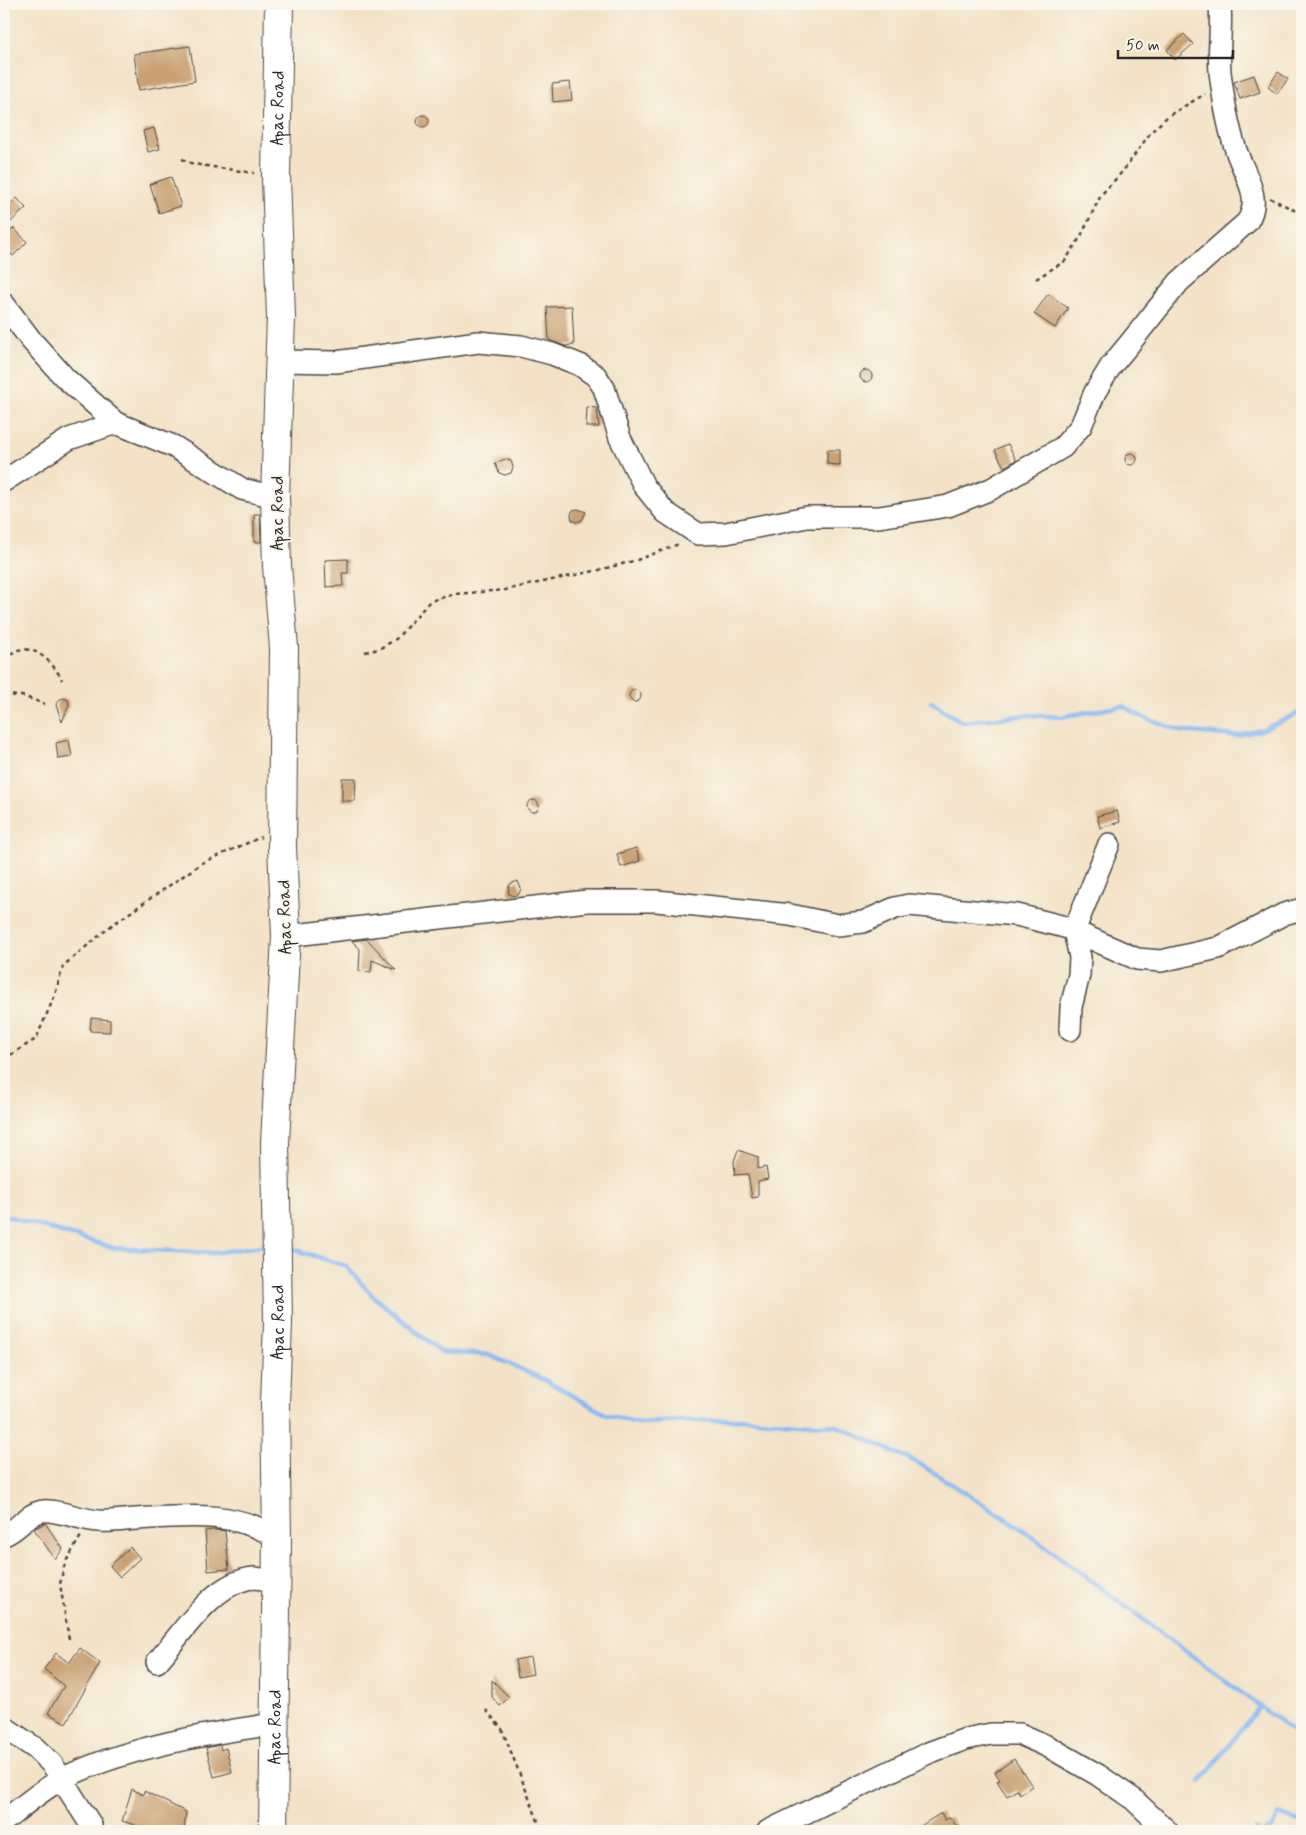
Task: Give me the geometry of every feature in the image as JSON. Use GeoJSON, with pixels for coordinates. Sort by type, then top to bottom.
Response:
{"type":"FeatureCollection","features":[{"type":"Feature","properties":{"kind":"main road","name":"Apac Road"},"geometry":{"type":"LineString","coordinates":[[273,1831],[277,1582],[275,1403],[278,1322],[275,1143],[286,936],[282,847],[284,648],[277,566],[275,497],[281,317],[276,177],[279,4]]}},
{"type":"Feature","properties":{"kind":"street"},"geometry":{"type":"LineString","coordinates":[[279,361],[336,362],[478,342],[520,346],[552,354],[580,365],[596,376],[604,388],[620,438],[644,486],[665,512],[698,534],[726,533],[807,517],[879,517],[948,506],[991,489],[1063,447],[1081,426],[1095,392],[1111,366],[1130,342],[1179,282],[1247,222],[1253,214],[1255,205],[1252,190],[1238,160],[1223,94],[1220,73],[1220,4]]}},
{"type":"Feature","properties":{"kind":"street"},"geometry":{"type":"LineString","coordinates":[[4,304],[31,340],[65,378],[116,423],[173,446],[203,462],[242,489],[275,497]]}},
{"type":"Feature","properties":{"kind":"street"},"geometry":{"type":"LineString","coordinates":[[4,481],[69,439],[116,423]]}},
{"type":"Feature","properties":{"kind":"street"},"geometry":{"type":"LineString","coordinates":[[1070,1030],[1071,1007],[1079,976],[1080,957],[1074,931],[1109,844]]}},
{"type":"Feature","properties":{"kind":"street"},"geometry":{"type":"LineString","coordinates":[[286,936],[587,901],[657,900],[790,915],[838,925],[863,922],[895,908],[921,905],[1017,915],[1074,931],[1137,959],[1161,961],[1218,948],[1284,914],[1302,910]]}},
{"type":"Feature","properties":{"kind":"street"},"geometry":{"type":"LineString","coordinates":[[4,1535],[32,1515],[52,1510],[71,1517],[108,1522],[179,1516],[224,1517],[268,1532],[277,1538]]}},
{"type":"Feature","properties":{"kind":"street"},"geometry":{"type":"LineString","coordinates":[[157,1662],[201,1609],[223,1588],[254,1578],[277,1582]]}},
{"type":"Feature","properties":{"kind":"street"},"geometry":{"type":"LineString","coordinates":[[4,1821],[62,1779],[105,1760],[233,1730],[275,1724]]}},
{"type":"Feature","properties":{"kind":"street"},"geometry":{"type":"LineString","coordinates":[[4,1727],[41,1753],[52,1764],[91,1825]]}},
{"type":"Feature","properties":{"kind":"street"},"geometry":{"type":"LineString","coordinates":[[768,1831],[928,1753],[966,1739],[991,1734],[1020,1734],[1065,1756],[1133,1799],[1167,1831]]}},
{"type":"Feature","properties":{"kind":"path"},"geometry":{"type":"LineString","coordinates":[[1036,279],[1065,261],[1081,236],[1101,195],[1123,171],[1152,132],[1168,116],[1223,84]]}},
{"type":"Feature","properties":{"kind":"path"},"geometry":{"type":"LineString","coordinates":[[182,159],[193,164],[276,177]]}},
{"type":"Feature","properties":{"kind":"path"},"geometry":{"type":"LineString","coordinates":[[1252,190],[1302,214]]}},
{"type":"Feature","properties":{"kind":"path"},"geometry":{"type":"LineString","coordinates":[[365,652],[379,648],[396,639],[430,601],[454,594],[505,590],[599,570],[665,550],[698,534]]}},
{"type":"Feature","properties":{"kind":"path"},"geometry":{"type":"LineString","coordinates":[[4,659],[18,650],[32,650],[55,666],[62,680]]}},
{"type":"Feature","properties":{"kind":"path"},"geometry":{"type":"LineString","coordinates":[[4,695],[22,696],[45,704]]}},
{"type":"Feature","properties":{"kind":"path"},"geometry":{"type":"LineString","coordinates":[[4,1059],[36,1039],[55,995],[64,966],[112,925],[202,863],[262,836],[282,847]]}},
{"type":"Feature","properties":{"kind":"path"},"geometry":{"type":"LineString","coordinates":[[69,1639],[60,1584],[65,1563],[88,1520]]}},
{"type":"Feature","properties":{"kind":"path"},"geometry":{"type":"LineString","coordinates":[[486,1710],[502,1729],[542,1831]]}},
{"type":"Feature","properties":{"kind":"building"},"geometry":{"type":"Polygon","coordinates":[[[1184,34],[1193,44],[1175,60],[1167,50],[1184,34]]]}},
{"type":"Feature","properties":{"kind":"building"},"geometry":{"type":"Polygon","coordinates":[[[190,46],[195,81],[139,90],[134,54],[190,46]]]}},
{"type":"Feature","properties":{"kind":"building"},"geometry":{"type":"Polygon","coordinates":[[[1278,72],[1288,79],[1277,94],[1268,87],[1278,72]]]}},
{"type":"Feature","properties":{"kind":"building"},"geometry":{"type":"Polygon","coordinates":[[[1254,75],[1260,92],[1240,99],[1234,82],[1254,75]]]}},
{"type":"Feature","properties":{"kind":"building"},"geometry":{"type":"Polygon","coordinates":[[[570,82],[572,100],[553,102],[552,84],[570,82]]]}},
{"type":"Feature","properties":{"kind":"building"},"geometry":{"type":"Polygon","coordinates":[[[421,115],[425,115],[429,121],[425,127],[421,127],[417,123],[417,119],[421,115]]]}},
{"type":"Feature","properties":{"kind":"building"},"geometry":{"type":"Polygon","coordinates":[[[154,128],[160,149],[148,152],[143,131],[154,128]]]}},
{"type":"Feature","properties":{"kind":"building"},"geometry":{"type":"Polygon","coordinates":[[[171,177],[181,206],[159,213],[150,184],[171,177]]]}},
{"type":"Feature","properties":{"kind":"building"},"geometry":{"type":"Polygon","coordinates":[[[17,198],[26,208],[4,228],[4,210],[17,198]]]}},
{"type":"Feature","properties":{"kind":"building"},"geometry":{"type":"Polygon","coordinates":[[[14,228],[27,242],[13,256],[4,246],[4,238],[14,228]]]}},
{"type":"Feature","properties":{"kind":"building"},"geometry":{"type":"Polygon","coordinates":[[[1048,294],[1068,308],[1055,328],[1034,314],[1048,294]]]}},
{"type":"Feature","properties":{"kind":"building"},"geometry":{"type":"Polygon","coordinates":[[[572,306],[574,345],[565,346],[549,340],[547,307],[572,306]]]}},
{"type":"Feature","properties":{"kind":"building"},"geometry":{"type":"Polygon","coordinates":[[[864,370],[868,370],[872,376],[868,382],[864,382],[860,378],[860,374],[864,370]]]}},
{"type":"Feature","properties":{"kind":"building"},"geometry":{"type":"Polygon","coordinates":[[[587,407],[597,408],[599,427],[586,427],[587,407]]]}},
{"type":"Feature","properties":{"kind":"building"},"geometry":{"type":"Polygon","coordinates":[[[1008,444],[1016,460],[1004,467],[995,450],[1008,444]]]}},
{"type":"Feature","properties":{"kind":"building"},"geometry":{"type":"Polygon","coordinates":[[[827,450],[840,450],[840,465],[827,464],[827,450]]]}},
{"type":"Feature","properties":{"kind":"building"},"geometry":{"type":"Polygon","coordinates":[[[1129,453],[1133,453],[1137,459],[1133,465],[1129,465],[1125,461],[1125,457],[1129,453]]]}},
{"type":"Feature","properties":{"kind":"building"},"geometry":{"type":"Polygon","coordinates":[[[505,459],[511,461],[513,467],[511,473],[505,475],[499,473],[495,463],[505,459]]]}},
{"type":"Feature","properties":{"kind":"building"},"geometry":{"type":"Polygon","coordinates":[[[578,509],[586,512],[582,520],[577,522],[572,520],[571,515],[573,510],[578,509]]]}},
{"type":"Feature","properties":{"kind":"building"},"geometry":{"type":"Polygon","coordinates":[[[254,514],[260,514],[261,542],[254,542],[254,514]]]}},
{"type":"Feature","properties":{"kind":"building"},"geometry":{"type":"Polygon","coordinates":[[[348,559],[348,573],[342,573],[343,586],[326,587],[325,560],[348,559]]]}},
{"type":"Feature","properties":{"kind":"building"},"geometry":{"type":"Polygon","coordinates":[[[637,690],[640,691],[640,701],[633,702],[630,701],[629,694],[630,691],[637,690]]]}},
{"type":"Feature","properties":{"kind":"building"},"geometry":{"type":"Polygon","coordinates":[[[63,698],[68,700],[69,705],[62,722],[56,705],[63,698]]]}},
{"type":"Feature","properties":{"kind":"building"},"geometry":{"type":"Polygon","coordinates":[[[69,740],[72,757],[58,759],[56,743],[69,740]]]}},
{"type":"Feature","properties":{"kind":"building"},"geometry":{"type":"Polygon","coordinates":[[[342,778],[356,778],[355,801],[342,801],[342,778]]]}},
{"type":"Feature","properties":{"kind":"building"},"geometry":{"type":"Polygon","coordinates":[[[535,800],[538,801],[538,811],[531,812],[528,811],[527,804],[528,801],[535,800]]]}},
{"type":"Feature","properties":{"kind":"building"},"geometry":{"type":"Polygon","coordinates":[[[1117,811],[1120,822],[1100,828],[1097,816],[1117,811]]]}},
{"type":"Feature","properties":{"kind":"building"},"geometry":{"type":"Polygon","coordinates":[[[636,848],[640,861],[621,867],[617,854],[636,848]]]}},
{"type":"Feature","properties":{"kind":"building"},"geometry":{"type":"Polygon","coordinates":[[[518,881],[521,889],[519,894],[514,896],[509,894],[510,884],[518,881]]]}},
{"type":"Feature","properties":{"kind":"building"},"geometry":{"type":"Polygon","coordinates":[[[367,939],[396,970],[372,960],[371,972],[359,971],[360,949],[352,941],[367,939]]]}},
{"type":"Feature","properties":{"kind":"building"},"geometry":{"type":"Polygon","coordinates":[[[91,1018],[110,1020],[110,1032],[90,1031],[91,1018]]]}},
{"type":"Feature","properties":{"kind":"building"},"geometry":{"type":"Polygon","coordinates":[[[738,1150],[758,1157],[758,1169],[766,1167],[768,1179],[758,1181],[758,1197],[752,1198],[748,1174],[735,1175],[734,1161],[738,1150]]]}},
{"type":"Feature","properties":{"kind":"building"},"geometry":{"type":"Polygon","coordinates":[[[45,1523],[63,1549],[55,1559],[34,1529],[45,1523]]]}},
{"type":"Feature","properties":{"kind":"building"},"geometry":{"type":"Polygon","coordinates":[[[205,1531],[225,1531],[229,1569],[208,1571],[205,1531]]]}},
{"type":"Feature","properties":{"kind":"building"},"geometry":{"type":"Polygon","coordinates":[[[130,1547],[140,1558],[120,1577],[110,1566],[130,1547]]]}},
{"type":"Feature","properties":{"kind":"building"},"geometry":{"type":"Polygon","coordinates":[[[80,1648],[100,1663],[66,1723],[48,1713],[64,1686],[44,1669],[56,1653],[69,1663],[80,1648]]]}},
{"type":"Feature","properties":{"kind":"building"},"geometry":{"type":"Polygon","coordinates":[[[530,1657],[533,1674],[518,1677],[515,1660],[530,1657]]]}},
{"type":"Feature","properties":{"kind":"building"},"geometry":{"type":"Polygon","coordinates":[[[492,1680],[509,1697],[500,1706],[492,1697],[492,1680]]]}},
{"type":"Feature","properties":{"kind":"building"},"geometry":{"type":"Polygon","coordinates":[[[220,1745],[221,1750],[226,1748],[232,1772],[214,1777],[206,1748],[220,1745]]]}},
{"type":"Feature","properties":{"kind":"building"},"geometry":{"type":"Polygon","coordinates":[[[1014,1759],[1032,1786],[1020,1794],[1017,1790],[1007,1796],[997,1781],[1000,1780],[995,1772],[1014,1759]]]}},
{"type":"Feature","properties":{"kind":"building"},"geometry":{"type":"Polygon","coordinates":[[[132,1789],[143,1795],[144,1791],[186,1812],[184,1831],[155,1831],[122,1821],[132,1789]]]}},
{"type":"Feature","properties":{"kind":"building"},"geometry":{"type":"Polygon","coordinates":[[[941,1813],[945,1820],[950,1817],[960,1831],[913,1831],[941,1813]]]}},
{"type":"Feature","properties":{"kind":"waterway"},"geometry":{"type":"LineString","coordinates":[[931,702],[962,722],[1029,715],[1060,717],[1123,706],[1142,717],[1181,731],[1235,736],[1261,730],[1302,712]]}},
{"type":"Feature","properties":{"kind":"waterway"},"geometry":{"type":"LineString","coordinates":[[4,1215],[114,1248],[214,1253],[267,1245]]}},
{"type":"Feature","properties":{"kind":"waterway"},"geometry":{"type":"LineString","coordinates":[[287,1247],[346,1266],[373,1296],[441,1352],[489,1355],[543,1379],[607,1415],[638,1423],[744,1419],[837,1426],[920,1464],[1022,1529],[1302,1738]]}},
{"type":"Feature","properties":{"kind":"waterway"},"geometry":{"type":"LineString","coordinates":[[1200,1782],[1260,1706]]}},
{"type":"Feature","properties":{"kind":"waterway"},"geometry":{"type":"LineString","coordinates":[[1265,1831],[1272,1828],[1279,1814],[1302,1822]]}}]}
